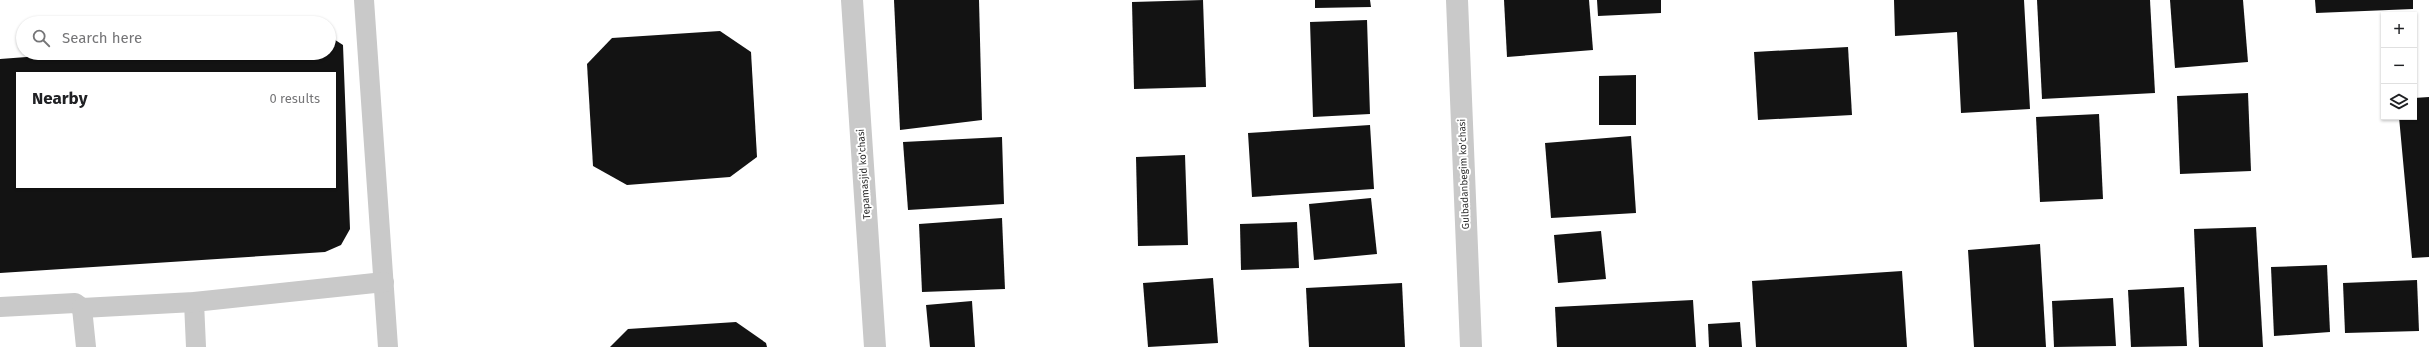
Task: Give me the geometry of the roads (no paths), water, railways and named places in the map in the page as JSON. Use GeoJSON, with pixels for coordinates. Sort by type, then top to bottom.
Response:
{"type":"FeatureCollection","features":[{"type":"Feature","properties":{"kind":"street","name":"Tepamasjid ko'chasi"},"geometry":{"type":"LineString","coordinates":[[852,0],[875,347]]}},
{"type":"Feature","properties":{"kind":"street","name":"Gulbadanbegim ko'chasi"},"geometry":{"type":"LineString","coordinates":[[1457,0],[1470,347]]}},
{"type":"Feature","properties":{"kind":"lane"},"geometry":{"type":"LineString","coordinates":[[364,0],[388,347]]}},
{"type":"Feature","properties":{"kind":"lane"},"geometry":{"type":"LineString","coordinates":[[0,306],[75,303],[82,308],[194,302],[384,282]]}},
{"type":"Feature","properties":{"kind":"lane"},"geometry":{"type":"LineString","coordinates":[[194,302],[196,347]]}},
{"type":"Feature","properties":{"kind":"lane"},"geometry":{"type":"LineString","coordinates":[[82,308],[86,347]]}}]}
